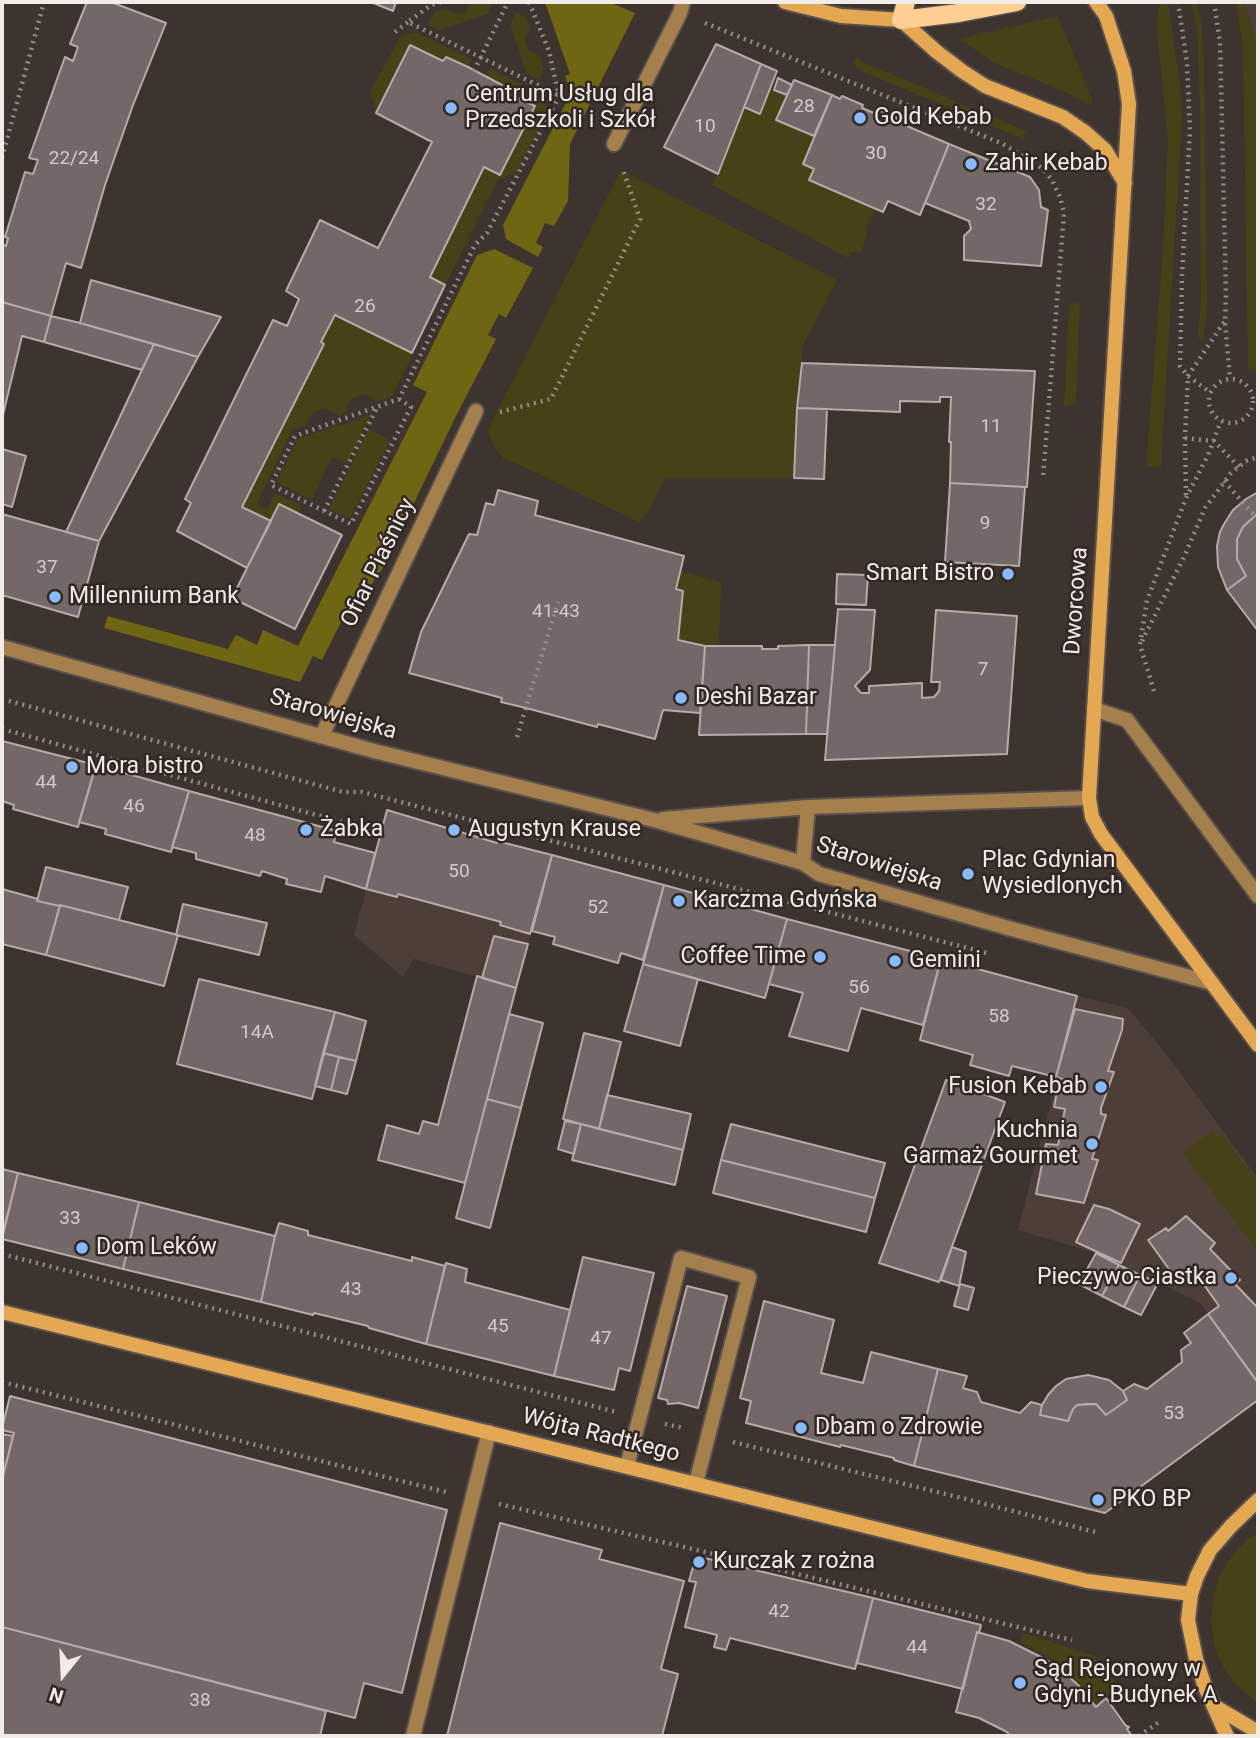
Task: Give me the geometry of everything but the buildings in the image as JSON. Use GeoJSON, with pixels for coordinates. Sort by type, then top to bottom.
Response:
{"type":"FeatureCollection","features":[{"type":"Feature","properties":{"kind":"main road"},"geometry":{"type":"LineString","coordinates":[[785,2],[841,16],[901,20],[1017,2]]}},
{"type":"Feature","properties":{"kind":"main road"},"geometry":{"type":"LineString","coordinates":[[901,20],[906,2]]}},
{"type":"Feature","properties":{"kind":"main road","name":"Dworcowa"},"geometry":{"type":"LineString","coordinates":[[1097,2],[1106,16],[1124,71],[1129,104],[1089,798],[1092,817],[1101,834],[1258,1045]]}},
{"type":"Feature","properties":{"kind":"main road"},"geometry":{"type":"LineString","coordinates":[[901,20],[937,52],[985,86],[1063,117],[1086,133],[1105,150],[1125,183]]}},
{"type":"Feature","properties":{"kind":"main road","name":"Wójta Radtkego"},"geometry":{"type":"LineString","coordinates":[[2,1312],[1087,1581],[1191,1594]]}},
{"type":"Feature","properties":{"kind":"main road"},"geometry":{"type":"LineString","coordinates":[[1227,1736],[1212,1705],[1196,1659],[1188,1620],[1191,1594],[1210,1550],[1258,1500]]}},
{"type":"Feature","properties":{"kind":"main road"},"geometry":{"type":"LineString","coordinates":[[1212,1705],[1258,1732]]}},
{"type":"Feature","properties":{"kind":"street"},"geometry":{"type":"LineString","coordinates":[[614,144],[682,8]]}},
{"type":"Feature","properties":{"kind":"street","name":"Ofiar Piaśnicy"},"geometry":{"type":"LineString","coordinates":[[322,735],[474,415]]}},
{"type":"Feature","properties":{"kind":"street","name":"Starowiejska"},"geometry":{"type":"LineString","coordinates":[[2,648],[446,770],[654,820],[803,863],[819,874],[1212,983]]}},
{"type":"Feature","properties":{"kind":"street"},"geometry":{"type":"LineString","coordinates":[[1094,709],[1126,720],[1258,896]]}},
{"type":"Feature","properties":{"kind":"street","name":"Starowiejska"},"geometry":{"type":"LineString","coordinates":[[654,820],[808,807],[1089,798]]}},
{"type":"Feature","properties":{"kind":"street"},"geometry":{"type":"LineString","coordinates":[[803,863],[808,807]]}},
{"type":"Feature","properties":{"kind":"street"},"geometry":{"type":"LineString","coordinates":[[627,1466],[681,1258],[749,1278],[696,1483]]}},
{"type":"Feature","properties":{"kind":"street"},"geometry":{"type":"LineString","coordinates":[[413,1736],[489,1432]]}},
{"type":"Feature","properties":{"kind":"path"},"geometry":{"type":"LineString","coordinates":[[2,158],[44,2]]}},
{"type":"Feature","properties":{"kind":"path"},"geometry":{"type":"LineString","coordinates":[[395,32],[431,5],[441,2]]}},
{"type":"Feature","properties":{"kind":"path"},"geometry":{"type":"LineString","coordinates":[[474,71],[508,2]]}},
{"type":"Feature","properties":{"kind":"path"},"geometry":{"type":"LineString","coordinates":[[399,399],[411,407],[351,524],[271,485],[295,436],[399,399],[475,246],[487,233],[559,96],[549,51],[529,2]]}},
{"type":"Feature","properties":{"kind":"path"},"geometry":{"type":"LineString","coordinates":[[1178,2],[1187,63],[1190,130],[1180,366],[1188,376],[1211,393]]}},
{"type":"Feature","properties":{"kind":"path"},"geometry":{"type":"LineString","coordinates":[[1214,2],[1220,42],[1225,321],[1230,379]]}},
{"type":"Feature","properties":{"kind":"path"},"geometry":{"type":"LineString","coordinates":[[682,8],[1001,143],[1043,169],[1052,180],[1064,213],[1043,477]]}},
{"type":"Feature","properties":{"kind":"path"},"geometry":{"type":"LineString","coordinates":[[408,22],[559,96]]}},
{"type":"Feature","properties":{"kind":"path"},"geometry":{"type":"LineString","coordinates":[[474,415],[551,400],[640,219],[614,144]]}},
{"type":"Feature","properties":{"kind":"path"},"geometry":{"type":"LineString","coordinates":[[1186,498],[1188,376],[1225,321]]}},
{"type":"Feature","properties":{"kind":"path"},"geometry":{"type":"LineString","coordinates":[[1230,379],[1239,380],[1247,386],[1253,403],[1245,418],[1229,424],[1213,415],[1209,397],[1220,382],[1230,379]]}},
{"type":"Feature","properties":{"kind":"path"},"geometry":{"type":"LineString","coordinates":[[1252,394],[1258,393]]}},
{"type":"Feature","properties":{"kind":"path"},"geometry":{"type":"LineString","coordinates":[[324,511],[377,407]]}},
{"type":"Feature","properties":{"kind":"path"},"geometry":{"type":"LineString","coordinates":[[1154,691],[1140,645],[1147,600],[1186,498],[1208,455],[1221,421]]}},
{"type":"Feature","properties":{"kind":"path"},"geometry":{"type":"LineString","coordinates":[[1185,438],[1214,439],[1239,467]]}},
{"type":"Feature","properties":{"kind":"path"},"geometry":{"type":"LineString","coordinates":[[1140,645],[1205,508],[1231,473],[1246,461],[1258,457]]}},
{"type":"Feature","properties":{"kind":"path"},"geometry":{"type":"LineString","coordinates":[[1224,481],[1254,516]]}},
{"type":"Feature","properties":{"kind":"path"},"geometry":{"type":"LineString","coordinates":[[517,737],[558,603]]}},
{"type":"Feature","properties":{"kind":"path"},"geometry":{"type":"LineString","coordinates":[[2,699],[343,792],[362,792],[999,956]]}},
{"type":"Feature","properties":{"kind":"path"},"geometry":{"type":"LineString","coordinates":[[2,729],[353,825]]}},
{"type":"Feature","properties":{"kind":"path"},"geometry":{"type":"LineString","coordinates":[[2,1254],[1099,1533]]}},
{"type":"Feature","properties":{"kind":"path"},"geometry":{"type":"LineString","coordinates":[[2,1382],[471,1498],[1072,1640]]}},
{"type":"Feature","properties":{"kind":"path"},"geometry":{"type":"LineString","coordinates":[[1139,1736],[1162,1720]]}},
{"type":"Feature","properties":{"kind":"shaded area"},"geometry":{"type":"Polygon","coordinates":[[[471,2],[493,2],[488,14],[438,30],[428,25],[434,13],[446,9],[457,14],[466,12],[471,2]]]}},
{"type":"Feature","properties":{"kind":"shaded area"},"geometry":{"type":"Polygon","coordinates":[[[545,2],[609,2],[635,13],[570,144],[568,201],[554,226],[545,223],[536,243],[543,247],[538,257],[506,239],[503,225],[571,93],[565,76],[570,74],[545,2]]]}},
{"type":"Feature","properties":{"kind":"shaded area"},"geometry":{"type":"Polygon","coordinates":[[[1160,2],[1168,2],[1182,118],[1161,467],[1146,466],[1163,248],[1168,139],[1158,42],[1160,2]]]}},
{"type":"Feature","properties":{"kind":"shaded area"},"geometry":{"type":"Polygon","coordinates":[[[1191,2],[1196,2],[1201,21],[1204,60],[1207,300],[1203,341],[1198,337],[1201,300],[1198,36],[1191,2]]]}},
{"type":"Feature","properties":{"kind":"shaded area"},"geometry":{"type":"Polygon","coordinates":[[[1236,2],[1244,2],[1258,49],[1258,369],[1248,371],[1243,48],[1236,2]]]}},
{"type":"Feature","properties":{"kind":"shaded area"},"geometry":{"type":"Polygon","coordinates":[[[1244,2],[1258,2],[1258,49],[1245,4],[1244,2]]]}},
{"type":"Feature","properties":{"kind":"shaded area"},"geometry":{"type":"Polygon","coordinates":[[[516,12],[527,18],[530,28],[525,39],[528,50],[540,56],[544,68],[539,80],[527,74],[510,25],[516,12]]]}},
{"type":"Feature","properties":{"kind":"shaded area"},"geometry":{"type":"Polygon","coordinates":[[[1058,16],[1093,101],[1091,104],[994,63],[960,39],[965,37],[1058,16]]]}},
{"type":"Feature","properties":{"kind":"shaded area"},"geometry":{"type":"Polygon","coordinates":[[[415,32],[472,59],[468,67],[443,61],[410,45],[376,113],[370,92],[401,35],[415,32]]]}},
{"type":"Feature","properties":{"kind":"shaded area"},"geometry":{"type":"Polygon","coordinates":[[[856,57],[1026,131],[1023,139],[857,69],[854,62],[856,57]]]}},
{"type":"Feature","properties":{"kind":"shaded area"},"geometry":{"type":"Polygon","coordinates":[[[490,68],[541,95],[549,110],[516,173],[498,180],[445,285],[430,277],[484,167],[501,175],[534,106],[502,90],[502,85],[485,77],[490,68]]]}},
{"type":"Feature","properties":{"kind":"shaded area"},"geometry":{"type":"Polygon","coordinates":[[[770,89],[787,95],[776,120],[814,136],[803,164],[814,169],[809,180],[877,209],[869,221],[862,252],[851,252],[848,258],[712,185],[744,107],[760,114],[770,89]]]}},
{"type":"Feature","properties":{"kind":"shaded area"},"geometry":{"type":"Polygon","coordinates":[[[621,170],[837,280],[802,347],[794,478],[665,478],[650,508],[639,522],[503,459],[491,441],[488,431],[494,417],[621,170]]]}},
{"type":"Feature","properties":{"kind":"shaded area"},"geometry":{"type":"Polygon","coordinates":[[[494,249],[533,268],[506,318],[499,314],[488,335],[496,339],[382,569],[357,605],[341,622],[322,660],[313,656],[300,682],[104,628],[108,616],[228,649],[236,635],[257,645],[263,630],[298,646],[427,392],[413,385],[477,255],[494,249]]]}},
{"type":"Feature","properties":{"kind":"shaded area"},"geometry":{"type":"Polygon","coordinates":[[[1080,303],[1076,402],[1064,408],[1069,304],[1080,303]]]}},
{"type":"Feature","properties":{"kind":"shaded area"},"geometry":{"type":"Polygon","coordinates":[[[335,315],[412,353],[411,359],[392,396],[379,402],[364,394],[351,399],[346,412],[339,416],[325,408],[313,412],[305,426],[292,430],[257,504],[267,509],[275,493],[302,506],[299,513],[279,504],[271,521],[242,507],[324,344],[321,342],[335,315]]]}},
{"type":"Feature","properties":{"kind":"shaded area"},"geometry":{"type":"Polygon","coordinates":[[[371,415],[347,464],[332,457],[312,500],[276,482],[298,439],[371,415]]]}},
{"type":"Feature","properties":{"kind":"shaded area"},"geometry":{"type":"Polygon","coordinates":[[[369,429],[390,440],[350,519],[329,509],[369,429]]]}},
{"type":"Feature","properties":{"kind":"shaded area"},"geometry":{"type":"Polygon","coordinates":[[[681,571],[721,582],[719,646],[678,640],[682,592],[676,589],[681,571]]]}},
{"type":"Feature","properties":{"kind":"shaded area"},"geometry":{"type":"Polygon","coordinates":[[[387,810],[496,843],[497,841],[552,855],[516,988],[414,959],[403,977],[354,935],[387,810]]]}},
{"type":"Feature","properties":{"kind":"shaded area"},"geometry":{"type":"Polygon","coordinates":[[[1078,996],[1128,1008],[1167,1055],[1258,1179],[1258,1383],[1200,1303],[1096,1253],[1018,1230],[1078,996]]]}},
{"type":"Feature","properties":{"kind":"shaded area"},"geometry":{"type":"Polygon","coordinates":[[[1212,1131],[1217,1137],[1222,1134],[1258,1183],[1258,1252],[1183,1153],[1212,1131]]]}},
{"type":"Feature","properties":{"kind":"shaded area"},"geometry":{"type":"Polygon","coordinates":[[[1258,1533],[1258,1703],[1236,1685],[1222,1666],[1214,1644],[1211,1620],[1213,1597],[1220,1575],[1233,1554],[1258,1533]]]}},
{"type":"Feature","properties":{"kind":"shaded area"},"geometry":{"type":"Polygon","coordinates":[[[1023,1633],[1095,1656],[1118,1686],[1096,1704],[1062,1667],[1044,1654],[1020,1643],[1023,1633]]]}},
{"type":"Feature","properties":{"kind":"place","name":"Centrum Usług dla Przedszkoli i Szkół"},"geometry":{"type":"Point","coordinates":[451,108]}},
{"type":"Feature","properties":{"kind":"place","name":"Gold Kebab"},"geometry":{"type":"Point","coordinates":[860,118]}},
{"type":"Feature","properties":{"kind":"place","name":"Zahir Kebab"},"geometry":{"type":"Point","coordinates":[971,164]}},
{"type":"Feature","properties":{"kind":"place","name":"Smart Bistro"},"geometry":{"type":"Point","coordinates":[1008,574]}},
{"type":"Feature","properties":{"kind":"place","name":"Millennium Bank"},"geometry":{"type":"Point","coordinates":[55,597]}},
{"type":"Feature","properties":{"kind":"place","name":"Deshi Bazar"},"geometry":{"type":"Point","coordinates":[681,698]}},
{"type":"Feature","properties":{"kind":"place","name":"Mora bistro"},"geometry":{"type":"Point","coordinates":[72,767]}},
{"type":"Feature","properties":{"kind":"place","name":"Żabka"},"geometry":{"type":"Point","coordinates":[306,830]}},
{"type":"Feature","properties":{"kind":"place","name":"Augustyn Krause"},"geometry":{"type":"Point","coordinates":[454,830]}},
{"type":"Feature","properties":{"kind":"place","name":"Plac Gdynian Wysiedlonych"},"geometry":{"type":"Point","coordinates":[968,874]}},
{"type":"Feature","properties":{"kind":"place","name":"Karczma Gdyńska"},"geometry":{"type":"Point","coordinates":[679,901]}},
{"type":"Feature","properties":{"kind":"place","name":"Coffee Time"},"geometry":{"type":"Point","coordinates":[820,957]}},
{"type":"Feature","properties":{"kind":"place","name":"Gemini"},"geometry":{"type":"Point","coordinates":[895,961]}},
{"type":"Feature","properties":{"kind":"place","name":"Fusion Kebab"},"geometry":{"type":"Point","coordinates":[1101,1087]}},
{"type":"Feature","properties":{"kind":"place","name":"Kuchnia Garmaż Gourmet"},"geometry":{"type":"Point","coordinates":[1092,1144]}},
{"type":"Feature","properties":{"kind":"place","name":"Dom Leków"},"geometry":{"type":"Point","coordinates":[82,1248]}},
{"type":"Feature","properties":{"kind":"place","name":"Pieczywo-Ciastka"},"geometry":{"type":"Point","coordinates":[1231,1278]}},
{"type":"Feature","properties":{"kind":"place","name":"Dbam o Zdrowie"},"geometry":{"type":"Point","coordinates":[801,1428]}},
{"type":"Feature","properties":{"kind":"place","name":"PKO BP"},"geometry":{"type":"Point","coordinates":[1098,1500]}},
{"type":"Feature","properties":{"kind":"place","name":"Kurczak z rożna"},"geometry":{"type":"Point","coordinates":[699,1562]}},
{"type":"Feature","properties":{"kind":"place","name":"Sąd Rejonowy w Gdyni - Budynek A"},"geometry":{"type":"Point","coordinates":[1020,1683]}}]}
